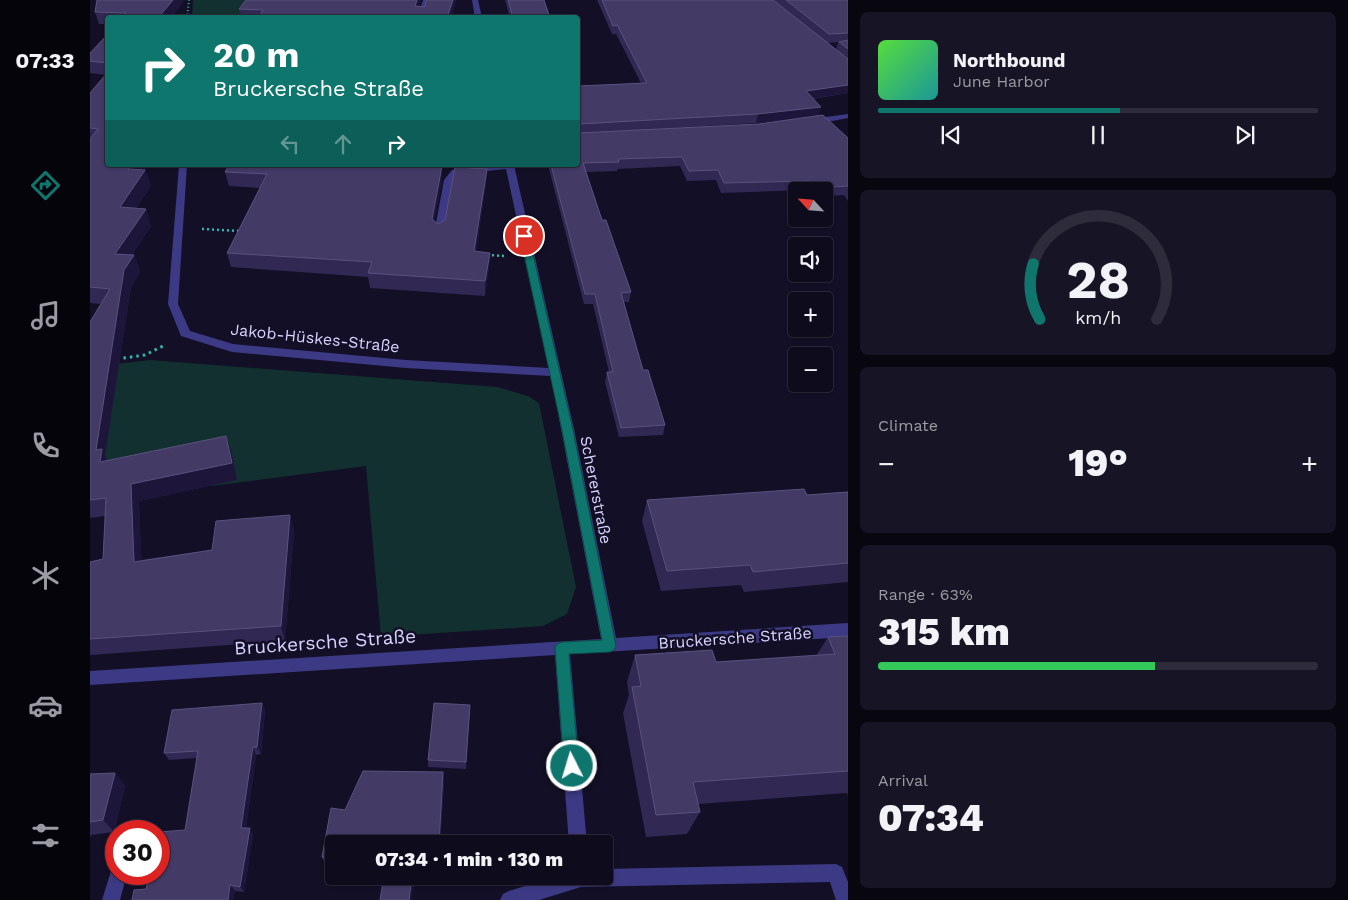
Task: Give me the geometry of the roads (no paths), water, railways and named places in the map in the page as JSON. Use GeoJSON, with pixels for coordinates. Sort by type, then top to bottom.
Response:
{"type":"FeatureCollection","features":[{"type":"Feature","properties":{"kind":"street"},"geometry":{"type":"LineString","coordinates":[[421,15],[426,0]]}},
{"type":"Feature","properties":{"kind":"street"},"geometry":{"type":"LineString","coordinates":[[475,0],[478,15]]}},
{"type":"Feature","properties":{"kind":"street"},"geometry":{"type":"LineString","coordinates":[[805,122],[827,123],[848,116]]}},
{"type":"Feature","properties":{"kind":"street","name":"Jakob-Hüskes-Straße"},"geometry":{"type":"LineString","coordinates":[[183,167],[173,304],[185,333],[232,348],[406,364],[555,372]]}},
{"type":"Feature","properties":{"kind":"street"},"geometry":{"type":"LineString","coordinates":[[439,234],[449,180],[456,172],[501,167]]}},
{"type":"Feature","properties":{"kind":"street","name":"Schererstraße"},"geometry":{"type":"LineString","coordinates":[[510,167],[555,372],[610,646]]}},
{"type":"Feature","properties":{"kind":"street","name":"Bruckersche Straße"},"geometry":{"type":"LineString","coordinates":[[90,678],[848,630]]}},
{"type":"Feature","properties":{"kind":"street"},"geometry":{"type":"LineString","coordinates":[[562,648],[577,835]]}},
{"type":"Feature","properties":{"kind":"street"},"geometry":{"type":"LineString","coordinates":[[613,877],[842,873],[845,900]]}},
{"type":"Feature","properties":{"kind":"street"},"geometry":{"type":"LineString","coordinates":[[111,900],[115,885]]}},
{"type":"Feature","properties":{"kind":"street"},"geometry":{"type":"LineString","coordinates":[[508,900],[556,885]]}}]}
